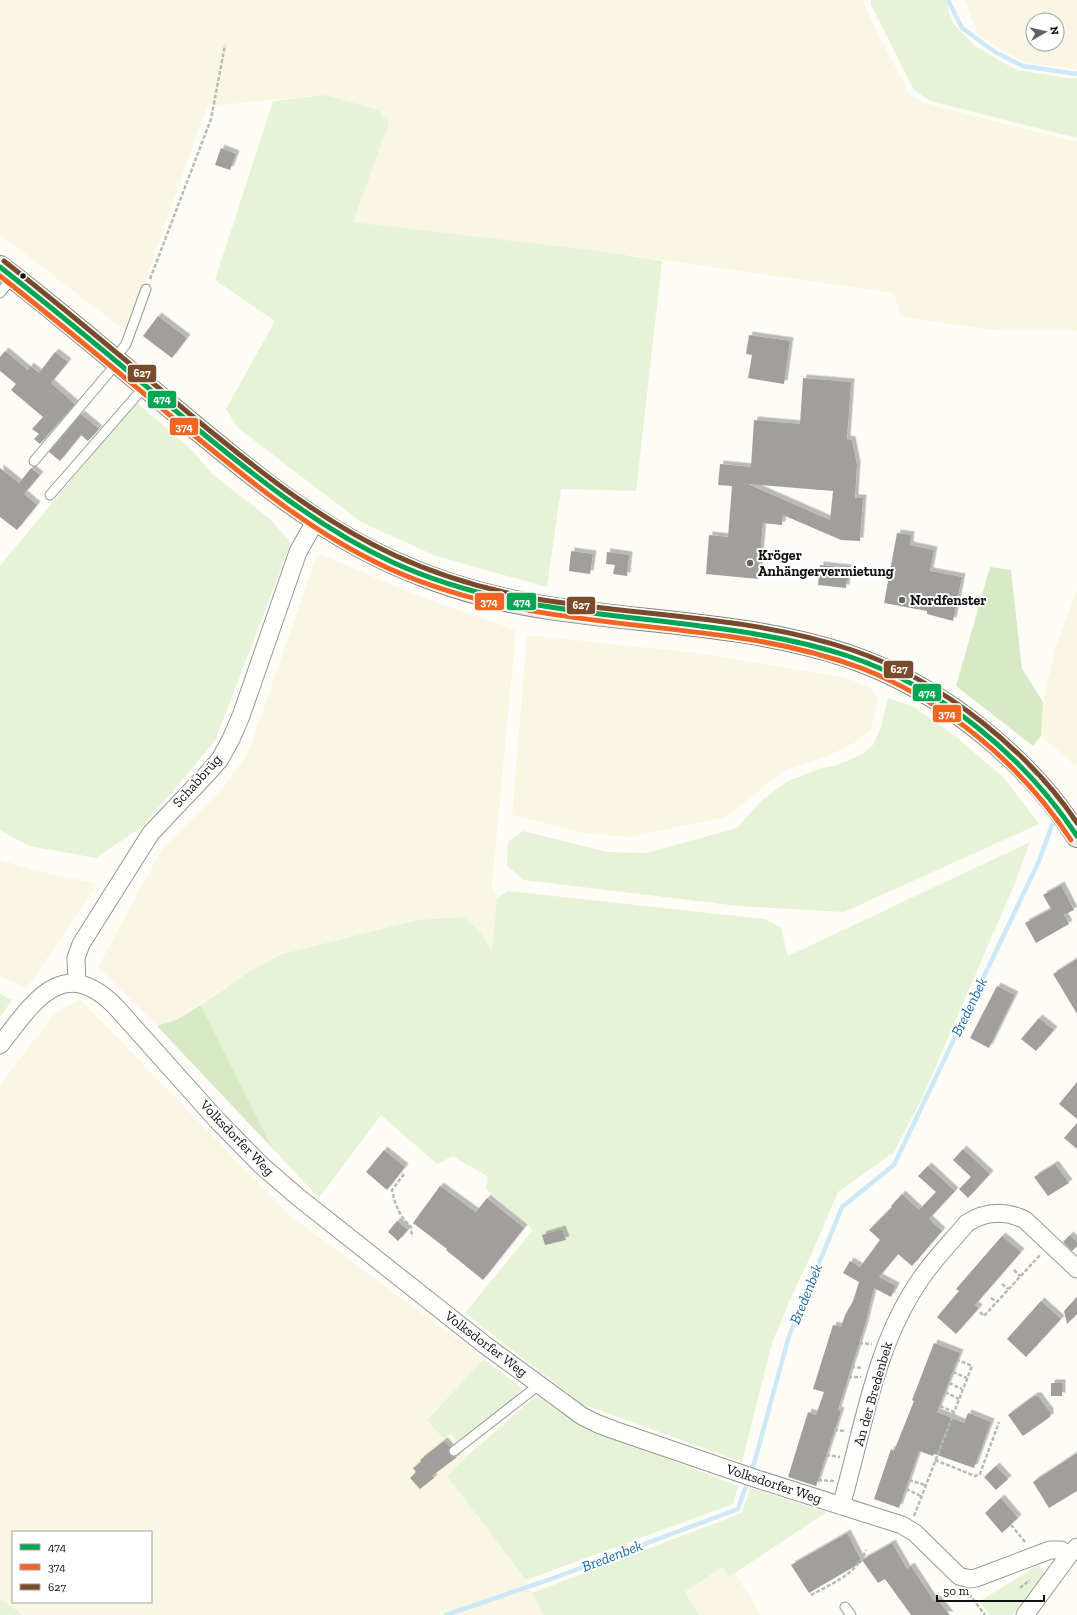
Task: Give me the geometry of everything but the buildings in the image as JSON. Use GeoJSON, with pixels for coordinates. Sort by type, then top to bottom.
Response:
{"type":"FeatureCollection","features":[{"type":"Feature","properties":{"kind":"main road"},"geometry":{"type":"LineString","coordinates":[[4,279],[116,362],[233,459],[336,534],[396,564],[453,586],[485,595],[549,608],[720,628],[764,635],[819,648],[873,665],[922,690],[957,712],[974,725],[1028,773],[1059,808],[1074,831]]}},
{"type":"Feature","properties":{"kind":"street","name":"Schabbrüg"},"geometry":{"type":"LineString","coordinates":[[77,983],[76,958],[81,944],[146,839],[165,816],[220,759],[231,739],[241,716],[298,552],[316,520]]}},
{"type":"Feature","properties":{"kind":"street","name":"Volksdorfer Weg"},"geometry":{"type":"LineString","coordinates":[[0,1045],[40,996],[58,986],[77,983],[86,984],[106,996],[261,1165],[298,1197],[485,1345],[582,1416],[598,1424],[750,1476],[841,1506],[883,1518],[909,1530],[959,1576],[964,1578]]}},
{"type":"Feature","properties":{"kind":"street","name":"An der Bredenbek"},"geometry":{"type":"LineString","coordinates":[[841,1506],[882,1356],[902,1311],[922,1276],[967,1223],[976,1217],[997,1212],[1016,1216],[1025,1220],[1077,1269]]}},
{"type":"Feature","properties":{"kind":"street"},"geometry":{"type":"LineString","coordinates":[[964,1578],[976,1578],[1035,1554],[1055,1549],[1073,1551]]}},
{"type":"Feature","properties":{"kind":"street"},"geometry":{"type":"LineString","coordinates":[[1025,1615],[1073,1551]]}},
{"type":"Feature","properties":{"kind":"lane"},"geometry":{"type":"LineString","coordinates":[[34,461],[116,362],[126,344],[146,289]]}},
{"type":"Feature","properties":{"kind":"lane"},"geometry":{"type":"LineString","coordinates":[[50,495],[145,386]]}},
{"type":"Feature","properties":{"kind":"lane"},"geometry":{"type":"LineString","coordinates":[[454,1451],[539,1385]]}},
{"type":"Feature","properties":{"kind":"path"},"geometry":{"type":"LineString","coordinates":[[146,289],[211,119],[225,46]]}},
{"type":"Feature","properties":{"kind":"path"},"geometry":{"type":"LineString","coordinates":[[404,1174],[392,1190],[398,1210],[403,1220],[411,1228],[412,1237]]}},
{"type":"Feature","properties":{"kind":"path"},"geometry":{"type":"LineString","coordinates":[[980,1312],[984,1316],[1051,1243]]}},
{"type":"Feature","properties":{"kind":"path"},"geometry":{"type":"LineString","coordinates":[[1014,1270],[1020,1276]]}},
{"type":"Feature","properties":{"kind":"path"},"geometry":{"type":"LineString","coordinates":[[1002,1284],[1008,1289]]}},
{"type":"Feature","properties":{"kind":"path"},"geometry":{"type":"LineString","coordinates":[[992,1298],[997,1302]]}},
{"type":"Feature","properties":{"kind":"path"},"geometry":{"type":"LineString","coordinates":[[909,1530],[958,1399],[972,1366],[958,1360]]}},
{"type":"Feature","properties":{"kind":"path"},"geometry":{"type":"LineString","coordinates":[[953,1372],[967,1378]]}},
{"type":"Feature","properties":{"kind":"path"},"geometry":{"type":"LineString","coordinates":[[949,1383],[962,1389]]}},
{"type":"Feature","properties":{"kind":"path"},"geometry":{"type":"LineString","coordinates":[[945,1392],[958,1399]]}},
{"type":"Feature","properties":{"kind":"path"},"geometry":{"type":"LineString","coordinates":[[940,1406],[954,1412]]}},
{"type":"Feature","properties":{"kind":"path"},"geometry":{"type":"LineString","coordinates":[[935,1460],[975,1476],[980,1474],[999,1422]]}},
{"type":"Feature","properties":{"kind":"path"},"geometry":{"type":"LineString","coordinates":[[909,1480],[925,1485]]}},
{"type":"Feature","properties":{"kind":"path"},"geometry":{"type":"LineString","coordinates":[[906,1489],[921,1496]]}},
{"type":"Feature","properties":{"kind":"path"},"geometry":{"type":"LineString","coordinates":[[1011,1525],[1035,1554]]}},
{"type":"Feature","properties":{"kind":"path"},"geometry":{"type":"LineString","coordinates":[[810,1595],[851,1573],[863,1558],[866,1550]]}},
{"type":"Feature","properties":{"kind":"path"},"geometry":{"type":"LineString","coordinates":[[964,1578],[970,1596],[985,1615]]}},
{"type":"Feature","properties":{"kind":"shaded area"},"geometry":{"type":"Polygon","coordinates":[[[0,0],[864,0],[864,4],[880,38],[911,96],[928,104],[1077,142],[1077,331],[992,330],[901,317],[894,293],[600,251],[353,222],[389,123],[325,95],[207,106],[127,332],[0,235],[0,0]]]}},
{"type":"Feature","properties":{"kind":"shaded area"},"geometry":{"type":"Polygon","coordinates":[[[965,0],[1077,0],[1077,69],[1025,63],[978,35],[965,0]]]}},
{"type":"Feature","properties":{"kind":"shaded area"},"geometry":{"type":"Polygon","coordinates":[[[318,553],[413,594],[516,630],[492,886],[497,898],[492,951],[480,932],[464,917],[417,920],[282,954],[252,970],[178,1019],[157,1026],[98,967],[161,851],[224,787],[248,753],[318,553]]]}},
{"type":"Feature","properties":{"kind":"shaded area"},"geometry":{"type":"Polygon","coordinates":[[[1077,589],[1077,767],[1041,736],[1043,702],[1055,649],[1077,589]]]}},
{"type":"Feature","properties":{"kind":"shaded area"},"geometry":{"type":"Polygon","coordinates":[[[527,635],[698,653],[843,677],[870,687],[878,699],[871,729],[856,742],[828,756],[785,770],[726,817],[629,837],[582,833],[512,815],[527,635]]]}},
{"type":"Feature","properties":{"kind":"shaded area"},"geometry":{"type":"Polygon","coordinates":[[[0,860],[35,870],[97,884],[27,988],[0,976],[0,860]]]}},
{"type":"Feature","properties":{"kind":"shaded area"},"geometry":{"type":"Polygon","coordinates":[[[80,999],[289,1215],[484,1359],[427,1420],[451,1433],[467,1456],[447,1475],[526,1580],[544,1615],[23,1615],[0,1598],[0,1085],[54,1014],[80,999]]]}},
{"type":"Feature","properties":{"kind":"shaded area"},"geometry":{"type":"Polygon","coordinates":[[[722,1567],[729,1577],[735,1573],[761,1615],[699,1615],[685,1592],[722,1567]]]}},
{"type":"Feature","properties":{"kind":"green space"},"geometry":{"type":"Polygon","coordinates":[[[871,0],[945,0],[953,23],[975,46],[1016,70],[1077,78],[1077,138],[930,101],[914,90],[871,5],[871,0]]]}},
{"type":"Feature","properties":{"kind":"green space"},"geometry":{"type":"Polygon","coordinates":[[[325,95],[378,110],[389,123],[353,222],[600,251],[662,261],[636,491],[561,489],[547,587],[436,556],[361,522],[238,428],[226,409],[275,321],[215,280],[273,101],[325,95]]]}},
{"type":"Feature","properties":{"kind":"green space"},"geometry":{"type":"Polygon","coordinates":[[[136,402],[194,452],[212,474],[271,520],[291,543],[215,741],[143,826],[96,858],[29,846],[0,830],[0,566],[136,402]]]}},
{"type":"Feature","properties":{"kind":"green space"},"geometry":{"type":"Polygon","coordinates":[[[990,567],[1011,570],[1022,669],[1043,702],[1041,736],[1033,746],[956,686],[990,567]]]}},
{"type":"Feature","properties":{"kind":"green space"},"geometry":{"type":"Polygon","coordinates":[[[888,698],[914,707],[956,737],[1004,778],[1039,824],[844,912],[739,906],[524,880],[507,866],[508,842],[523,831],[607,852],[647,853],[737,828],[761,801],[788,781],[819,769],[837,765],[862,754],[873,745],[881,727],[888,698]]]}},
{"type":"Feature","properties":{"kind":"green space"},"geometry":{"type":"Polygon","coordinates":[[[1030,842],[1015,883],[922,1098],[894,1152],[838,1192],[772,1343],[742,1462],[582,1404],[465,1313],[533,1230],[486,1189],[488,1177],[484,1174],[453,1156],[437,1164],[381,1115],[319,1198],[273,1149],[201,1005],[252,970],[282,954],[417,920],[464,917],[480,932],[492,951],[497,898],[508,891],[765,919],[781,928],[788,956],[1030,842]]]}},
{"type":"Feature","properties":{"kind":"green space"},"geometry":{"type":"Polygon","coordinates":[[[0,994],[12,1000],[0,1017],[0,994]]]}},
{"type":"Feature","properties":{"kind":"green space"},"geometry":{"type":"Polygon","coordinates":[[[201,1005],[273,1149],[157,1026],[178,1019],[201,1005]]]}},
{"type":"Feature","properties":{"kind":"green space"},"geometry":{"type":"Polygon","coordinates":[[[484,1359],[525,1391],[458,1443],[451,1433],[443,1438],[427,1420],[484,1359]]]}},
{"type":"Feature","properties":{"kind":"green space"},"geometry":{"type":"Polygon","coordinates":[[[536,1396],[586,1427],[738,1486],[733,1504],[526,1580],[447,1476],[467,1456],[536,1396]]]}},
{"type":"Feature","properties":{"kind":"green space"},"geometry":{"type":"Polygon","coordinates":[[[750,1488],[827,1512],[729,1577],[722,1567],[685,1592],[699,1615],[544,1615],[532,1593],[742,1513],[750,1488]]]}},
{"type":"Feature","properties":{"kind":"green space"},"geometry":{"type":"Polygon","coordinates":[[[1039,1565],[1045,1573],[1013,1615],[989,1615],[980,1601],[1039,1565]]]}},
{"type":"Feature","properties":{"kind":"green space"},"geometry":{"type":"Polygon","coordinates":[[[0,1598],[23,1615],[0,1615],[0,1598]]]}},
{"type":"Feature","properties":{"kind":"waterway","name":"Bredenbek"},"geometry":{"type":"LineString","coordinates":[[948,0],[962,28],[995,52],[1023,66],[1077,74]]}},
{"type":"Feature","properties":{"kind":"waterway","name":"Bredenbek"},"geometry":{"type":"LineString","coordinates":[[446,1615],[551,1579],[738,1509],[755,1460],[789,1336],[842,1207],[894,1165],[1039,861],[1052,825]]}},
{"type":"Feature","properties":{"kind":"transit line","name":"627"},"geometry":{"type":"LineString","coordinates":[[4,261],[78,320],[244,458],[316,511],[367,542],[427,569],[478,586],[513,594],[571,604],[733,623],[813,638],[870,656],[937,690],[983,723],[1022,757],[1046,782],[1077,823]]}},
{"type":"Feature","properties":{"kind":"transit line","name":"474"},"geometry":{"type":"LineString","coordinates":[[0,267],[265,483],[314,518],[365,549],[392,562],[430,577],[505,599],[582,612],[719,628],[775,637],[830,650],[882,669],[947,705],[977,727],[1032,778],[1077,836]]}},
{"type":"Feature","properties":{"kind":"transit line","name":"374"},"geometry":{"type":"LineString","coordinates":[[0,276],[261,489],[310,524],[362,555],[390,569],[432,586],[516,608],[602,621],[749,639],[814,653],[861,668],[923,698],[952,717],[979,738],[1005,761],[1029,786],[1051,812],[1071,840]]}},
{"type":"Feature","properties":{"kind":"place","name":"Kröger Anhängervermietung"},"geometry":{"type":"Point","coordinates":[750,563]}},
{"type":"Feature","properties":{"kind":"place","name":"Nordfenster"},"geometry":{"type":"Point","coordinates":[902,600]}}]}
